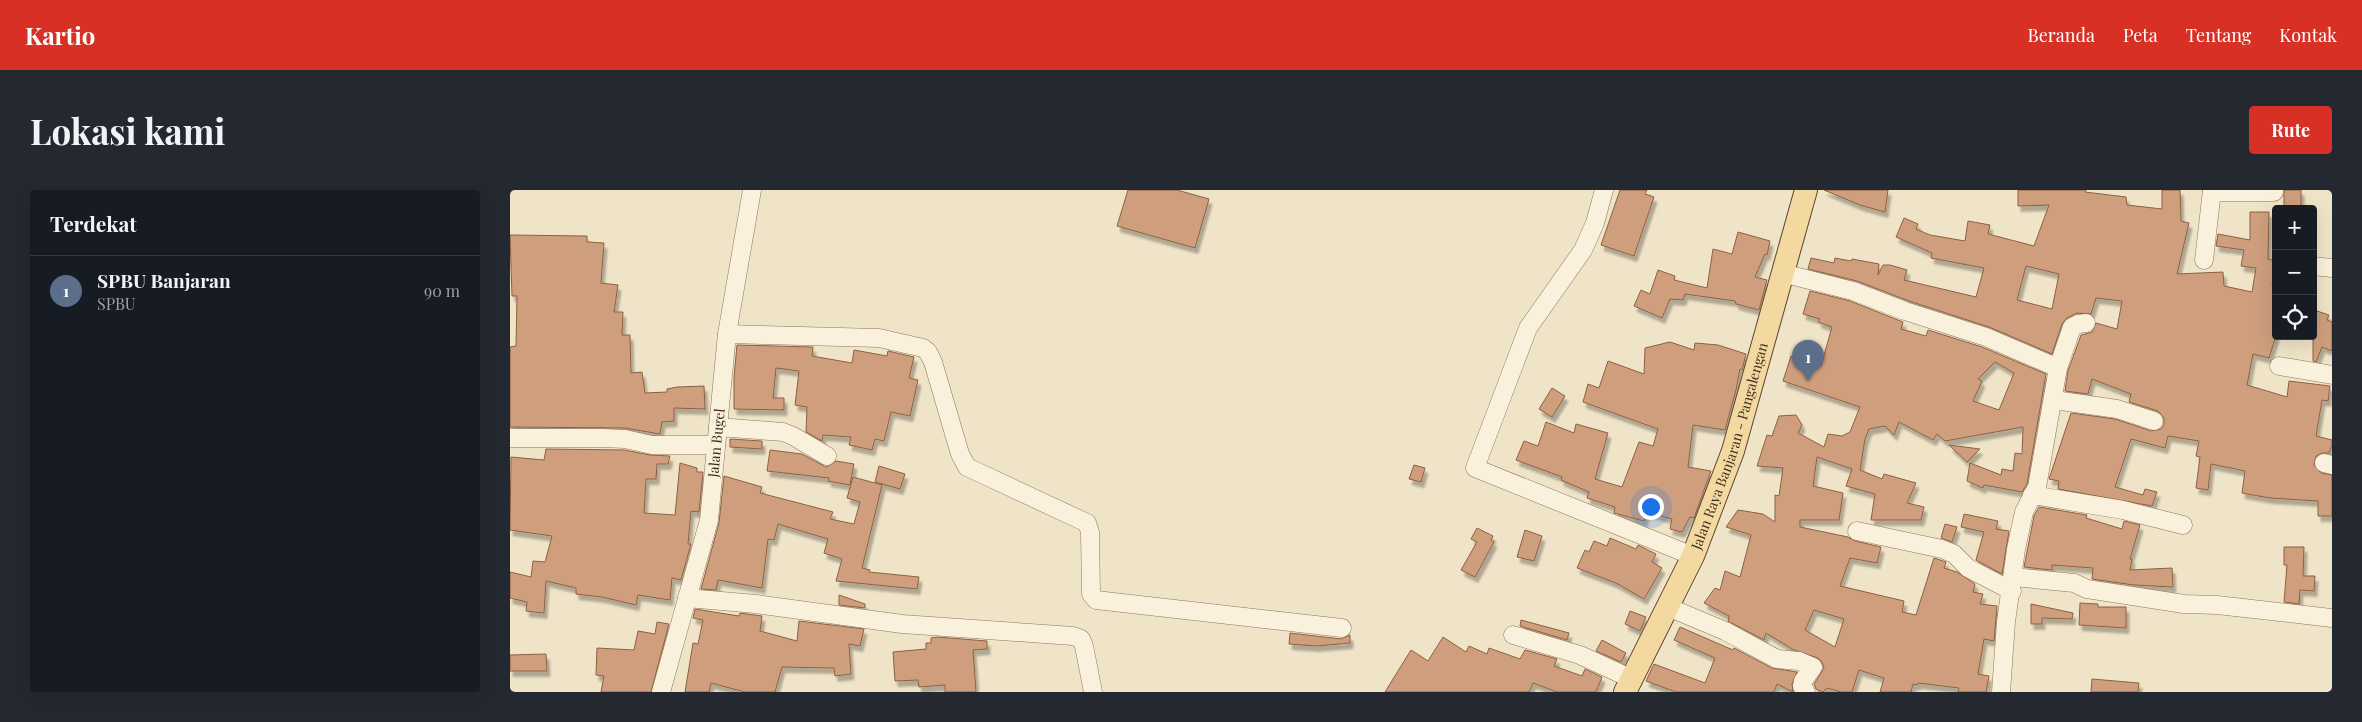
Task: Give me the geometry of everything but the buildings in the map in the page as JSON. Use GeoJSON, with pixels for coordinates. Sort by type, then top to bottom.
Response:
{"type":"FeatureCollection","features":[{"type":"Feature","properties":{"kind":"main road","name":"Jalan Raya Banjaran - Pangalengan"},"geometry":{"type":"LineString","coordinates":[[1628,685],[1693,556],[1733,451],[1806,190]]}},
{"type":"Feature","properties":{"kind":"street","name":"Jalan Bugel"},"geometry":{"type":"LineString","coordinates":[[662,692],[709,520],[727,334],[752,190]]}},
{"type":"Feature","properties":{"kind":"street"},"geometry":{"type":"LineString","coordinates":[[1604,190],[1595,223],[1583,250],[1528,328],[1476,468],[1693,556]]}},
{"type":"Feature","properties":{"kind":"street"},"geometry":{"type":"LineString","coordinates":[[2204,260],[2212,191],[2274,192]]}},
{"type":"Feature","properties":{"kind":"street"},"geometry":{"type":"LineString","coordinates":[[2317,266],[2332,268]]}},
{"type":"Feature","properties":{"kind":"street"},"geometry":{"type":"LineString","coordinates":[[1782,273],[1853,291],[1906,311],[1986,337],[2058,368]]}},
{"type":"Feature","properties":{"kind":"street"},"geometry":{"type":"LineString","coordinates":[[2001,692],[2006,622],[2024,512],[2037,487],[2054,400],[2053,392],[2058,368],[2072,327],[2086,323]]}},
{"type":"Feature","properties":{"kind":"street"},"geometry":{"type":"LineString","coordinates":[[727,334],[861,336],[923,348],[928,352],[933,362],[960,454],[967,467],[1086,523],[1090,532],[1090,594],[1096,600],[1342,628]]}},
{"type":"Feature","properties":{"kind":"street"},"geometry":{"type":"LineString","coordinates":[[2278,366],[2332,375]]}},
{"type":"Feature","properties":{"kind":"street"},"geometry":{"type":"LineString","coordinates":[[2054,400],[2117,409],[2154,421]]}},
{"type":"Feature","properties":{"kind":"street"},"geometry":{"type":"LineString","coordinates":[[718,426],[783,432],[827,456]]}},
{"type":"Feature","properties":{"kind":"street"},"geometry":{"type":"LineString","coordinates":[[510,438],[603,438],[626,439],[652,445],[716,445]]}},
{"type":"Feature","properties":{"kind":"street"},"geometry":{"type":"LineString","coordinates":[[2032,495],[2123,510],[2183,524]]}},
{"type":"Feature","properties":{"kind":"street"},"geometry":{"type":"LineString","coordinates":[[1858,532],[1942,549],[1954,554],[1968,568],[2012,584],[2074,583],[2087,589],[2184,604],[2217,605],[2332,618]]}},
{"type":"Feature","properties":{"kind":"street"},"geometry":{"type":"LineString","coordinates":[[687,598],[756,604],[902,624],[1073,636],[1081,639],[1084,646],[1093,692]]}},
{"type":"Feature","properties":{"kind":"street"},"geometry":{"type":"LineString","coordinates":[[1668,607],[1725,631],[1777,659],[1799,661],[1813,667],[1803,681],[1802,686],[1806,692]]}},
{"type":"Feature","properties":{"kind":"street"},"geometry":{"type":"LineString","coordinates":[[1513,635],[1580,655],[1628,685]]}},
{"type":"Feature","properties":{"kind":"place","name":"SPBU Banjaran"},"geometry":{"type":"Point","coordinates":[1808,381]}}]}
